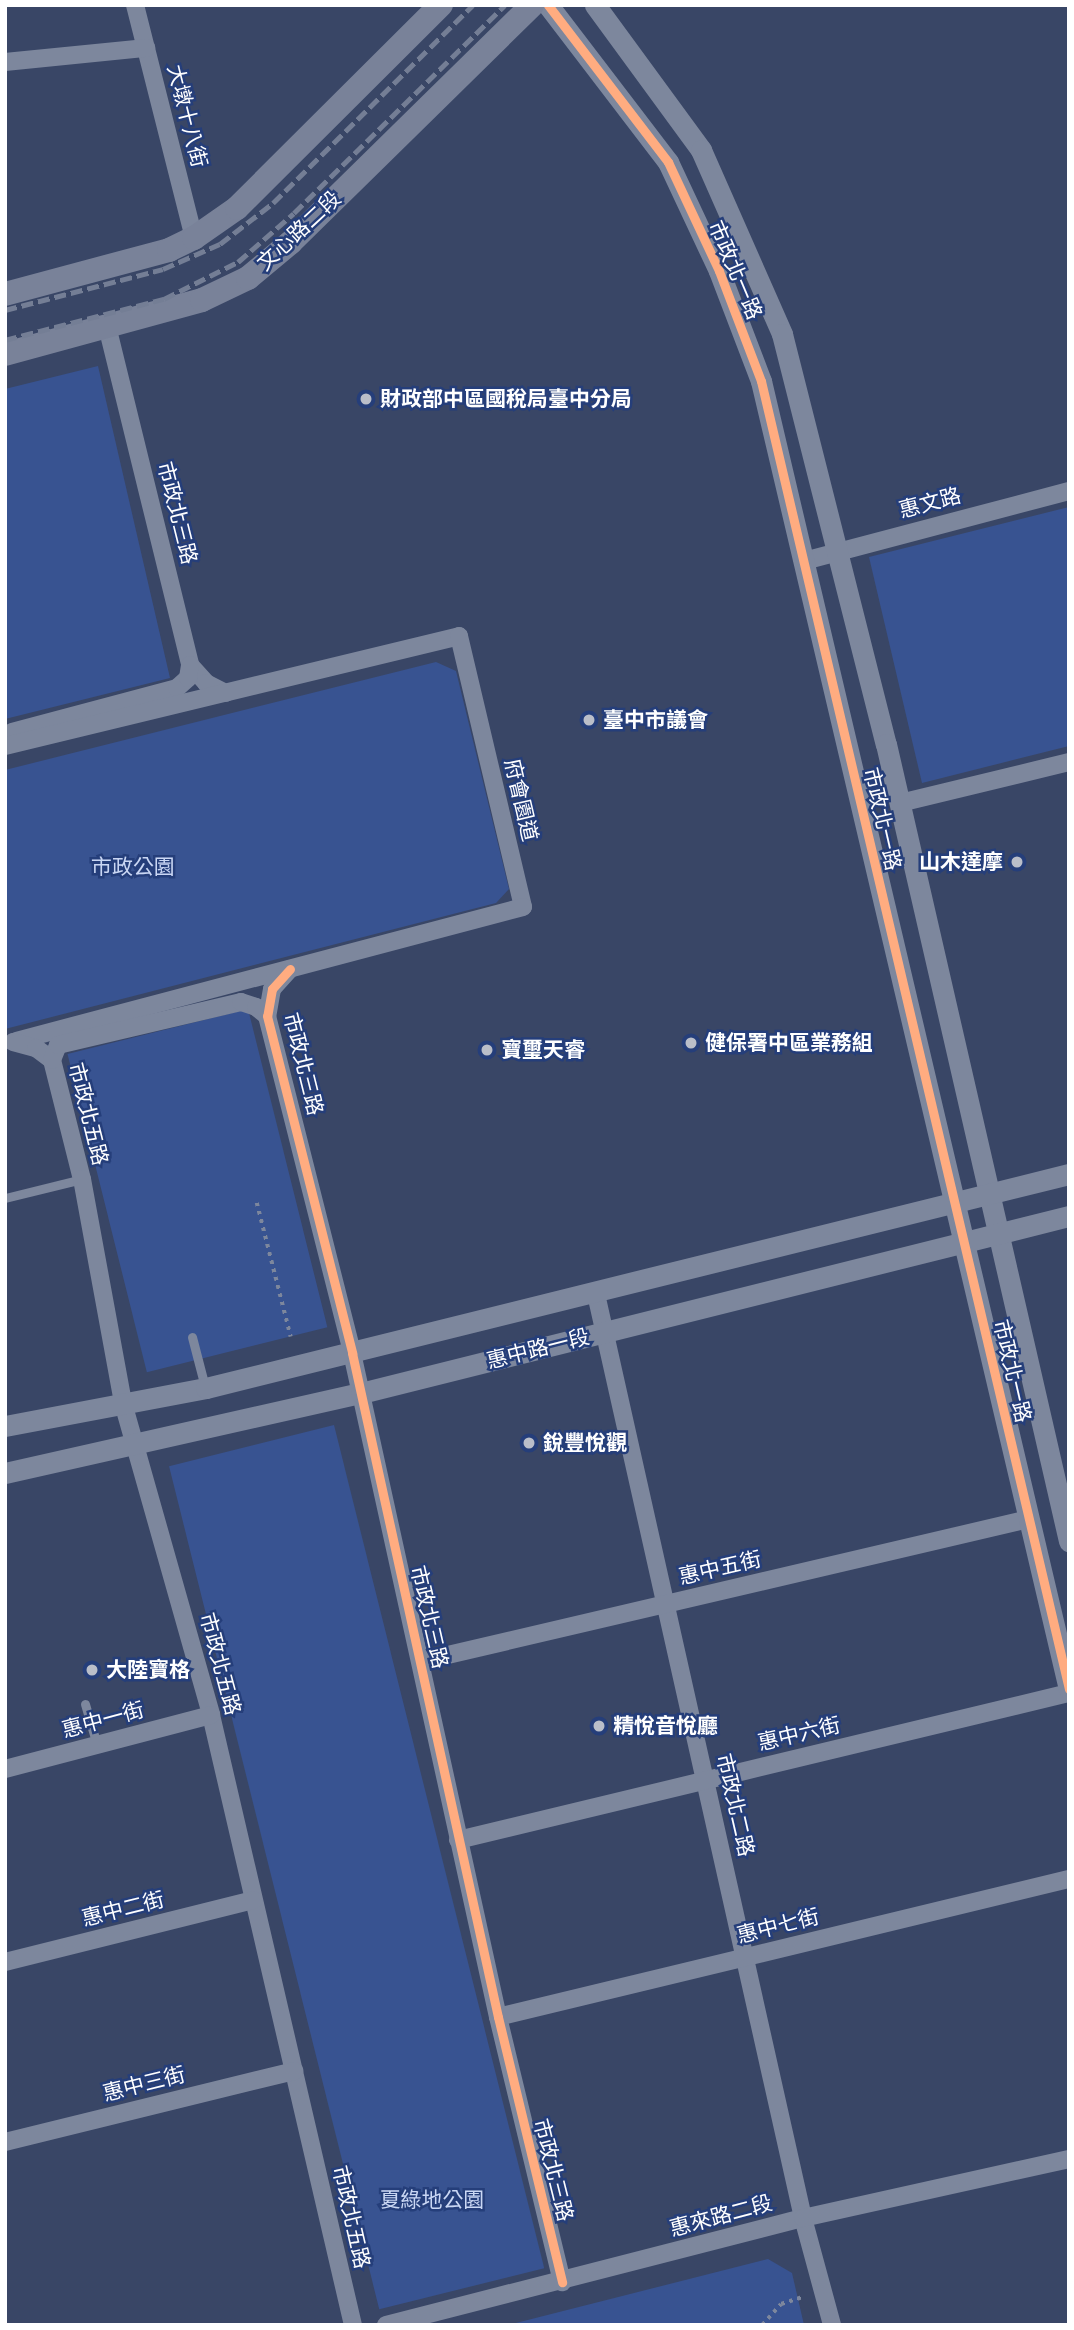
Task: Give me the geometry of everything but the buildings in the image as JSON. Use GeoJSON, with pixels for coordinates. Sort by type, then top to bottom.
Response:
{"type":"FeatureCollection","features":[{"type":"Feature","properties":{"kind":"main road"},"geometry":{"type":"LineString","coordinates":[[5,294],[169,250],[194,238],[237,208],[442,5]]}},
{"type":"Feature","properties":{"kind":"main road","name":"文心路二段"},"geometry":{"type":"LineString","coordinates":[[5,354],[202,300],[248,278],[290,243],[533,5]]}},
{"type":"Feature","properties":{"kind":"street","name":"大墩十八街"},"geometry":{"type":"LineString","coordinates":[[135,5],[194,238]]}},
{"type":"Feature","properties":{"kind":"street","name":"市政北一路"},"geometry":{"type":"LineString","coordinates":[[548,5],[668,162],[719,271],[761,381],[1069,1691]]}},
{"type":"Feature","properties":{"kind":"street","name":"市政北一路"},"geometry":{"type":"LineString","coordinates":[[595,5],[701,150],[726,199],[782,334],[900,803],[988,1197],[1069,1541]]}},
{"type":"Feature","properties":{"kind":"street"},"geometry":{"type":"LineString","coordinates":[[5,62],[146,48]]}},
{"type":"Feature","properties":{"kind":"street","name":"市政北三路"},"geometry":{"type":"LineString","coordinates":[[107,326],[190,665]]}},
{"type":"Feature","properties":{"kind":"street","name":"惠文路"},"geometry":{"type":"LineString","coordinates":[[804,561],[1069,491]]}},
{"type":"Feature","properties":{"kind":"street","name":"府會園道"},"geometry":{"type":"LineString","coordinates":[[5,746],[90,718],[226,693],[459,636],[523,907],[9,1043]]}},
{"type":"Feature","properties":{"kind":"street"},"geometry":{"type":"LineString","coordinates":[[190,665],[206,683],[226,693]]}},
{"type":"Feature","properties":{"kind":"street"},"geometry":{"type":"LineString","coordinates":[[5,734],[90,718],[177,688],[188,678],[190,665]]}},
{"type":"Feature","properties":{"kind":"street"},"geometry":{"type":"LineString","coordinates":[[900,803],[1069,762]]}},
{"type":"Feature","properties":{"kind":"street","name":"市政北三路"},"geometry":{"type":"LineString","coordinates":[[290,969],[272,989],[267,1016],[352,1353],[422,1661],[458,1840],[498,2017],[562,2282]]}},
{"type":"Feature","properties":{"kind":"street"},"geometry":{"type":"LineString","coordinates":[[158,1002],[164,1020]]}},
{"type":"Feature","properties":{"kind":"street"},"geometry":{"type":"LineString","coordinates":[[52,1060],[58,1045],[241,1002],[256,1007],[267,1016]]}},
{"type":"Feature","properties":{"kind":"street","name":"市政北五路"},"geometry":{"type":"LineString","coordinates":[[9,1043],[36,1048],[52,1060],[82,1179],[124,1404],[211,1715],[353,2325]]}},
{"type":"Feature","properties":{"kind":"street","name":"惠中路一段"},"geometry":{"type":"LineString","coordinates":[[5,1426],[206,1388],[988,1197],[1069,1174]]}},
{"type":"Feature","properties":{"kind":"street","name":"惠中路一段"},"geometry":{"type":"LineString","coordinates":[[5,1474],[133,1441],[361,1393],[1069,1216]]}},
{"type":"Feature","properties":{"kind":"street","name":"市政北二路"},"geometry":{"type":"LineString","coordinates":[[596,1294],[803,2218],[825,2291],[832,2325]]}},
{"type":"Feature","properties":{"kind":"street","name":"惠中五街"},"geometry":{"type":"LineString","coordinates":[[422,1661],[1029,1519]]}},
{"type":"Feature","properties":{"kind":"street","name":"惠中六街"},"geometry":{"type":"LineString","coordinates":[[458,1840],[1069,1691]]}},
{"type":"Feature","properties":{"kind":"street","name":"惠中一街"},"geometry":{"type":"LineString","coordinates":[[5,1769],[211,1715]]}},
{"type":"Feature","properties":{"kind":"street","name":"惠中七街"},"geometry":{"type":"LineString","coordinates":[[498,2017],[1069,1879]]}},
{"type":"Feature","properties":{"kind":"street","name":"惠中二街"},"geometry":{"type":"LineString","coordinates":[[5,1962],[253,1900]]}},
{"type":"Feature","properties":{"kind":"street","name":"惠中三街"},"geometry":{"type":"LineString","coordinates":[[5,2142],[294,2071]]}},
{"type":"Feature","properties":{"kind":"street","name":"惠來路二段"},"geometry":{"type":"LineString","coordinates":[[386,2325],[803,2218],[1069,2159]]}},
{"type":"Feature","properties":{"kind":"lane"},"geometry":{"type":"LineString","coordinates":[[5,1198],[82,1179]]}},
{"type":"Feature","properties":{"kind":"lane"},"geometry":{"type":"LineString","coordinates":[[192,1337],[206,1388]]}},
{"type":"Feature","properties":{"kind":"lane"},"geometry":{"type":"LineString","coordinates":[[85,1704],[97,1745]]}},
{"type":"Feature","properties":{"kind":"path"},"geometry":{"type":"LineString","coordinates":[[257,1203],[291,1337]]}},
{"type":"Feature","properties":{"kind":"path"},"geometry":{"type":"LineString","coordinates":[[762,2325],[781,2304],[825,2291]]}},
{"type":"Feature","properties":{"kind":"green space"},"geometry":{"type":"Polygon","coordinates":[[[98,366],[170,678],[5,719],[5,389],[98,366]]]}},
{"type":"Feature","properties":{"kind":"green space"},"geometry":{"type":"Polygon","coordinates":[[[1069,507],[1069,746],[922,783],[869,557],[1069,507]]]}},
{"type":"Feature","properties":{"kind":"green space","name":"市政公園"},"geometry":{"type":"Polygon","coordinates":[[[436,662],[456,671],[509,889],[496,903],[5,1029],[5,770],[436,662]]]}},
{"type":"Feature","properties":{"kind":"green space"},"geometry":{"type":"Polygon","coordinates":[[[248,1009],[327,1327],[147,1372],[68,1054],[248,1009]]]}},
{"type":"Feature","properties":{"kind":"green space","name":"夏綠地公園"},"geometry":{"type":"Polygon","coordinates":[[[334,1425],[544,2268],[379,2309],[169,1466],[334,1425]]]}},
{"type":"Feature","properties":{"kind":"green space"},"geometry":{"type":"Polygon","coordinates":[[[768,2259],[792,2273],[804,2325],[508,2325],[768,2259]]]}},
{"type":"Feature","properties":{"kind":"railway"},"geometry":{"type":"LineString","coordinates":[[5,310],[163,269],[220,244],[273,203],[473,5]]}},
{"type":"Feature","properties":{"kind":"railway"},"geometry":{"type":"LineString","coordinates":[[5,340],[164,299],[238,262],[294,213],[505,5]]}},
{"type":"Feature","properties":{"kind":"cycle path"},"geometry":{"type":"LineString","coordinates":[[548,5],[668,162],[719,271],[761,381],[1069,1689]]}},
{"type":"Feature","properties":{"kind":"cycle path"},"geometry":{"type":"LineString","coordinates":[[290,969],[272,989],[267,1016],[352,1353],[498,2017],[562,2282]]}},
{"type":"Feature","properties":{"kind":"place","name":"財政部中區國稅局臺中分局"},"geometry":{"type":"Point","coordinates":[366,399]}},
{"type":"Feature","properties":{"kind":"place","name":"臺中市議會"},"geometry":{"type":"Point","coordinates":[589,720]}},
{"type":"Feature","properties":{"kind":"place","name":"山木達摩"},"geometry":{"type":"Point","coordinates":[1017,862]}},
{"type":"Feature","properties":{"kind":"place","name":"健保署中區業務組"},"geometry":{"type":"Point","coordinates":[691,1043]}},
{"type":"Feature","properties":{"kind":"place","name":"寶璽天睿"},"geometry":{"type":"Point","coordinates":[487,1050]}},
{"type":"Feature","properties":{"kind":"place","name":"銳豐悅觀"},"geometry":{"type":"Point","coordinates":[529,1443]}},
{"type":"Feature","properties":{"kind":"place","name":"大陸寶格"},"geometry":{"type":"Point","coordinates":[92,1670]}},
{"type":"Feature","properties":{"kind":"place","name":"精悅音悅廳"},"geometry":{"type":"Point","coordinates":[599,1726]}}]}
